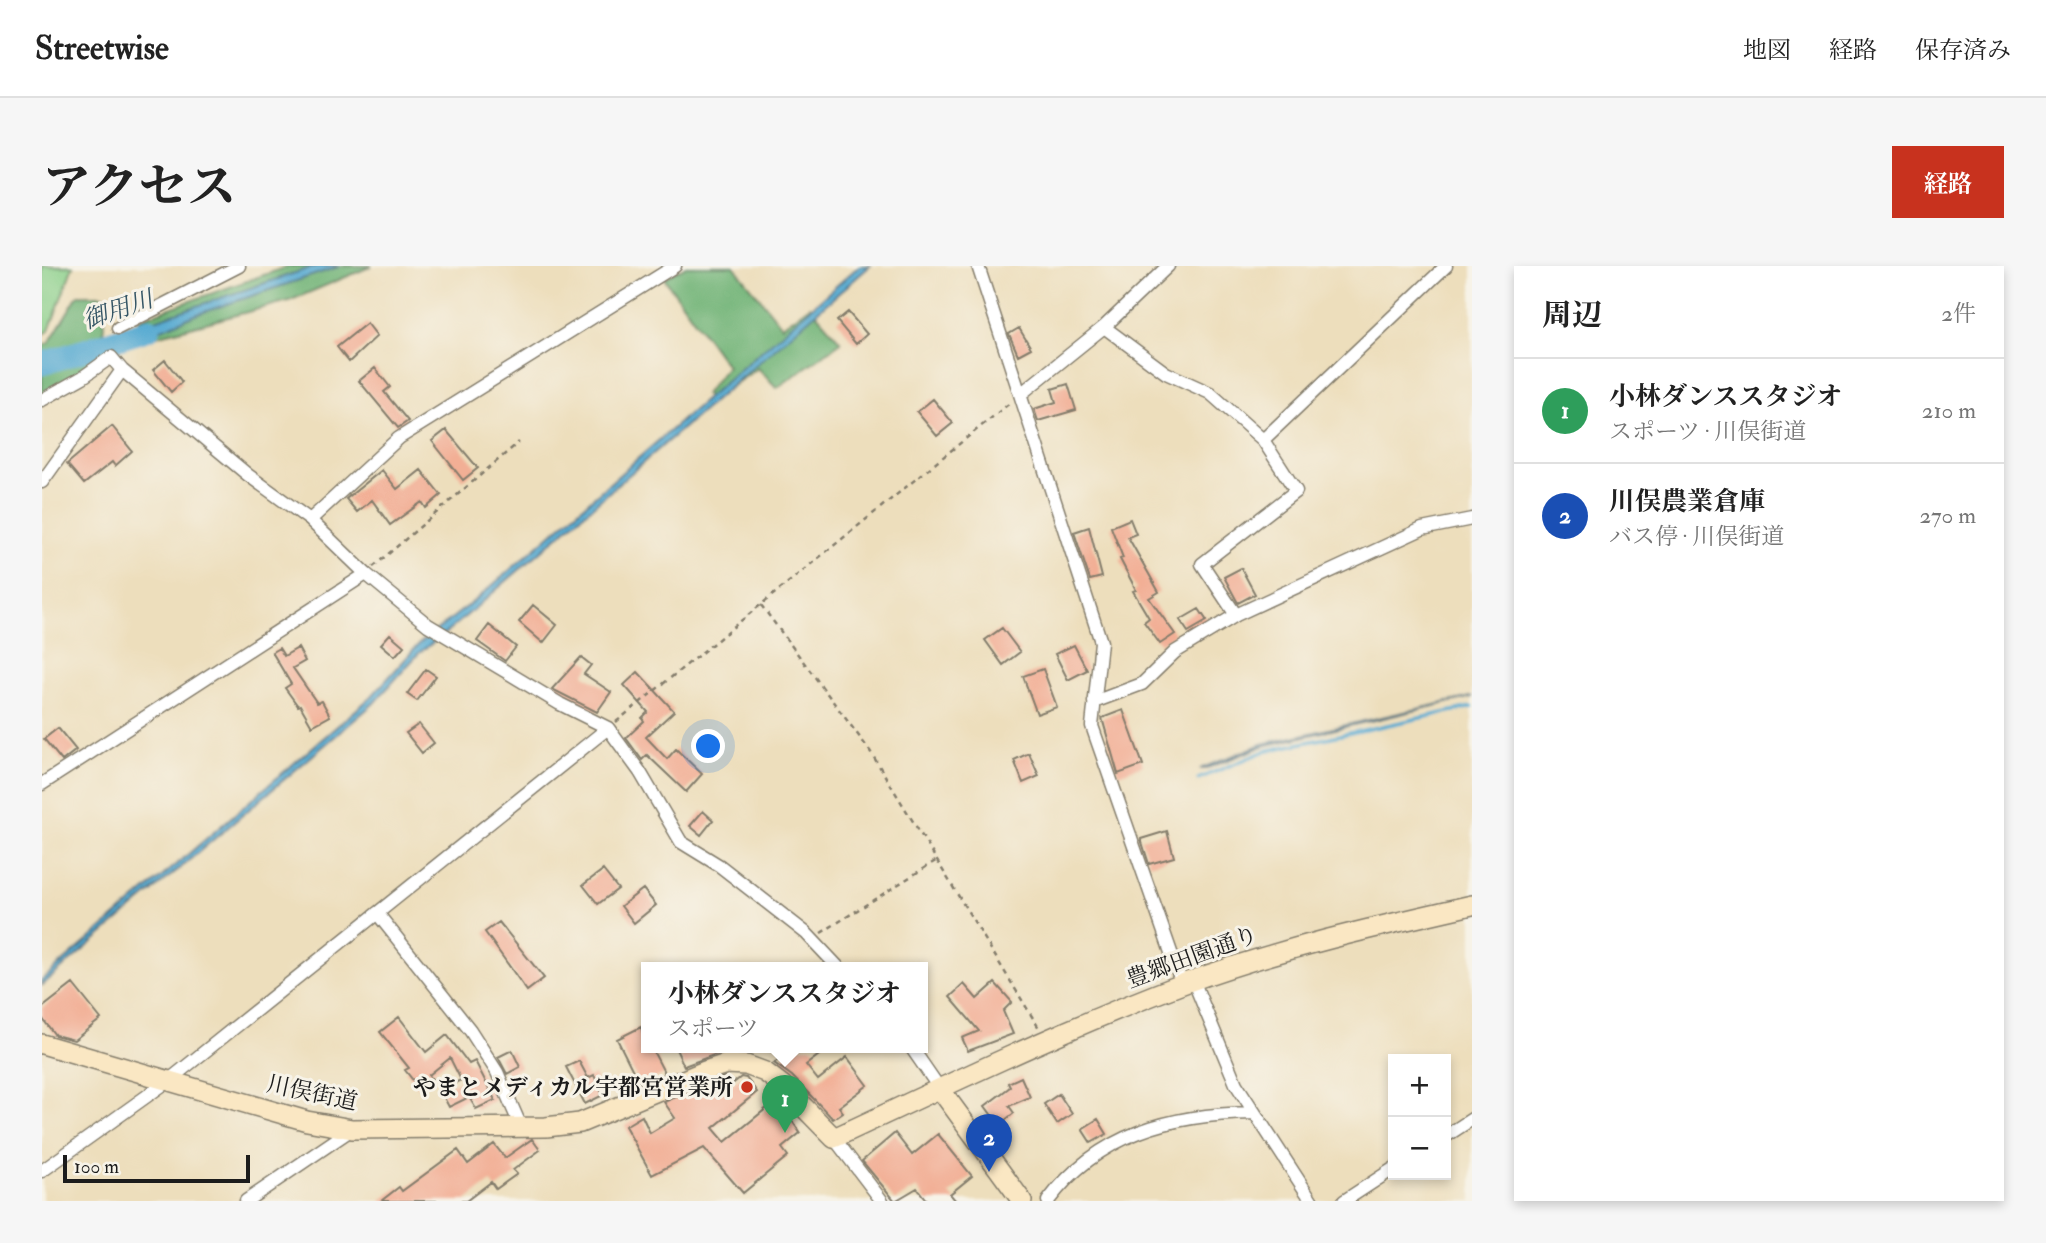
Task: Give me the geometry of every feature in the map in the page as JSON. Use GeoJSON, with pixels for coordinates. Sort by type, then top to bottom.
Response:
{"type":"FeatureCollection","features":[{"type":"Feature","properties":{"kind":"main road","name":"豊郷田園通り"},"geometry":{"type":"LineString","coordinates":[[940,1089],[1046,1040],[1187,982],[1287,950],[1472,905]]}},
{"type":"Feature","properties":{"kind":"main road","name":"川俣街道"},"geometry":{"type":"LineString","coordinates":[[42,1044],[307,1121],[352,1129],[521,1127],[580,1123],[726,1064],[746,1065],[765,1072],[834,1138]]}},
{"type":"Feature","properties":{"kind":"main road"},"geometry":{"type":"LineString","coordinates":[[834,1138],[940,1089],[1022,1201]]}},
{"type":"Feature","properties":{"kind":"street"},"geometry":{"type":"LineString","coordinates":[[118,328],[239,266]]}},
{"type":"Feature","properties":{"kind":"street"},"geometry":{"type":"LineString","coordinates":[[310,520],[400,438],[675,266]]}},
{"type":"Feature","properties":{"kind":"street"},"geometry":{"type":"LineString","coordinates":[[978,266],[1022,393],[1101,642],[1092,726],[1187,982],[1236,1084],[1312,1201]]}},
{"type":"Feature","properties":{"kind":"street"},"geometry":{"type":"LineString","coordinates":[[1022,393],[1104,327],[1168,266]]}},
{"type":"Feature","properties":{"kind":"street"},"geometry":{"type":"LineString","coordinates":[[1263,440],[1446,266]]}},
{"type":"Feature","properties":{"kind":"street"},"geometry":{"type":"LineString","coordinates":[[1104,327],[1166,373],[1210,393],[1263,440],[1296,491],[1202,564],[1236,615]]}},
{"type":"Feature","properties":{"kind":"street"},"geometry":{"type":"LineString","coordinates":[[42,400],[83,377],[111,357],[122,370],[248,475],[310,520],[366,573],[428,625],[560,704],[608,729],[640,772],[681,842],[720,866],[811,939],[833,962]]}},
{"type":"Feature","properties":{"kind":"street"},"geometry":{"type":"LineString","coordinates":[[42,482],[122,370]]}},
{"type":"Feature","properties":{"kind":"street"},"geometry":{"type":"LineString","coordinates":[[1094,702],[1142,684],[1175,652],[1236,615],[1422,530],[1472,519]]}},
{"type":"Feature","properties":{"kind":"street"},"geometry":{"type":"LineString","coordinates":[[42,784],[366,573]]}},
{"type":"Feature","properties":{"kind":"street"},"geometry":{"type":"LineString","coordinates":[[42,1171],[168,1081],[608,729]]}},
{"type":"Feature","properties":{"kind":"street"},"geometry":{"type":"LineString","coordinates":[[377,913],[470,1030],[497,1072],[521,1127]]}},
{"type":"Feature","properties":{"kind":"street"},"geometry":{"type":"LineString","coordinates":[[915,1053],[940,1089]]}},
{"type":"Feature","properties":{"kind":"street"},"geometry":{"type":"LineString","coordinates":[[1048,1201],[1063,1181],[1089,1157],[1126,1135],[1215,1113],[1254,1112]]}},
{"type":"Feature","properties":{"kind":"street"},"geometry":{"type":"LineString","coordinates":[[1451,1133],[1472,1119]]}},
{"type":"Feature","properties":{"kind":"street"},"geometry":{"type":"LineString","coordinates":[[246,1201],[352,1129]]}},
{"type":"Feature","properties":{"kind":"street","name":"川俣街道"},"geometry":{"type":"LineString","coordinates":[[834,1138],[881,1201]]}},
{"type":"Feature","properties":{"kind":"street"},"geometry":{"type":"LineString","coordinates":[[1344,1201],[1388,1172]]}},
{"type":"Feature","properties":{"kind":"path"},"geometry":{"type":"LineString","coordinates":[[608,729],[1022,393]]}},
{"type":"Feature","properties":{"kind":"path"},"geometry":{"type":"LineString","coordinates":[[366,573],[519,442]]}},
{"type":"Feature","properties":{"kind":"path"},"geometry":{"type":"LineString","coordinates":[[761,605],[870,751],[1046,1040]]}},
{"type":"Feature","properties":{"kind":"path"},"geometry":{"type":"LineString","coordinates":[[811,939],[937,860]]}},
{"type":"Feature","properties":{"kind":"green space"},"geometry":{"type":"Polygon","coordinates":[[[42,266],[73,266],[49,331],[42,334],[42,266]]]}},
{"type":"Feature","properties":{"kind":"green space"},"geometry":{"type":"Polygon","coordinates":[[[289,266],[372,266],[289,301],[145,339],[139,329],[139,319],[289,266]]]}},
{"type":"Feature","properties":{"kind":"green space"},"geometry":{"type":"Polygon","coordinates":[[[686,266],[734,266],[782,326],[810,306],[841,342],[777,388],[758,368],[711,401],[705,394],[727,366],[664,278],[686,266]]]}},
{"type":"Feature","properties":{"kind":"green space"},"geometry":{"type":"Polygon","coordinates":[[[78,295],[103,295],[104,325],[100,347],[92,366],[82,378],[42,399],[42,345],[49,343],[78,295]]]}},
{"type":"Feature","properties":{"kind":"water"},"geometry":{"type":"Polygon","coordinates":[[[316,266],[341,266],[198,314],[120,346],[122,331],[316,266]]]}},
{"type":"Feature","properties":{"kind":"water"},"geometry":{"type":"Polygon","coordinates":[[[859,266],[870,266],[451,629],[419,653],[373,704],[42,985],[42,980],[371,697],[419,644],[479,597],[859,266]]]}},
{"type":"Feature","properties":{"kind":"water"},"geometry":{"type":"Polygon","coordinates":[[[1472,697],[1263,746],[1200,769],[1262,744],[1472,697]]]}},
{"type":"Feature","properties":{"kind":"building"},"geometry":{"type":"Polygon","coordinates":[[[848,312],[867,334],[856,344],[837,321],[848,312]]]}},
{"type":"Feature","properties":{"kind":"building"},"geometry":{"type":"Polygon","coordinates":[[[367,323],[377,336],[349,362],[337,347],[367,323]]]}},
{"type":"Feature","properties":{"kind":"building"},"geometry":{"type":"Polygon","coordinates":[[[1019,328],[1031,348],[1018,355],[1009,334],[1019,328]]]}},
{"type":"Feature","properties":{"kind":"building"},"geometry":{"type":"Polygon","coordinates":[[[165,360],[182,382],[171,392],[153,370],[165,360]]]}},
{"type":"Feature","properties":{"kind":"building"},"geometry":{"type":"Polygon","coordinates":[[[375,368],[390,387],[384,392],[408,421],[398,428],[359,381],[375,368]]]}},
{"type":"Feature","properties":{"kind":"building"},"geometry":{"type":"Polygon","coordinates":[[[1068,384],[1076,410],[1038,421],[1034,409],[1056,402],[1052,389],[1068,384]]]}},
{"type":"Feature","properties":{"kind":"building"},"geometry":{"type":"Polygon","coordinates":[[[933,399],[953,423],[937,436],[917,412],[933,399]]]}},
{"type":"Feature","properties":{"kind":"building"},"geometry":{"type":"Polygon","coordinates":[[[112,426],[132,451],[115,466],[112,462],[84,484],[67,464],[112,426]]]}},
{"type":"Feature","properties":{"kind":"building"},"geometry":{"type":"Polygon","coordinates":[[[446,430],[478,468],[463,480],[432,441],[446,430]]]}},
{"type":"Feature","properties":{"kind":"building"},"geometry":{"type":"Polygon","coordinates":[[[382,470],[397,489],[421,470],[441,495],[426,508],[422,502],[390,525],[372,500],[357,512],[346,499],[382,470]]]}},
{"type":"Feature","properties":{"kind":"building"},"geometry":{"type":"Polygon","coordinates":[[[1130,519],[1136,534],[1128,537],[1159,592],[1149,598],[1175,634],[1160,644],[1144,622],[1149,618],[1133,591],[1136,590],[1120,559],[1123,558],[1111,527],[1130,519]]]}},
{"type":"Feature","properties":{"kind":"building"},"geometry":{"type":"Polygon","coordinates":[[[1089,527],[1102,577],[1090,580],[1074,532],[1089,527]]]}},
{"type":"Feature","properties":{"kind":"building"},"geometry":{"type":"Polygon","coordinates":[[[1241,568],[1255,594],[1238,603],[1224,577],[1241,568]]]}},
{"type":"Feature","properties":{"kind":"building"},"geometry":{"type":"Polygon","coordinates":[[[533,605],[557,625],[543,643],[519,622],[533,605]]]}},
{"type":"Feature","properties":{"kind":"building"},"geometry":{"type":"Polygon","coordinates":[[[1199,609],[1207,621],[1188,632],[1180,620],[1199,609]]]}},
{"type":"Feature","properties":{"kind":"building"},"geometry":{"type":"Polygon","coordinates":[[[489,625],[516,647],[505,661],[477,641],[489,625]]]}},
{"type":"Feature","properties":{"kind":"building"},"geometry":{"type":"Polygon","coordinates":[[[1002,628],[1020,652],[1003,665],[985,640],[1002,628]]]}},
{"type":"Feature","properties":{"kind":"building"},"geometry":{"type":"Polygon","coordinates":[[[390,634],[404,646],[395,656],[381,644],[390,634]]]}},
{"type":"Feature","properties":{"kind":"building"},"geometry":{"type":"Polygon","coordinates":[[[1074,645],[1087,670],[1068,680],[1055,654],[1074,645]]]}},
{"type":"Feature","properties":{"kind":"building"},"geometry":{"type":"Polygon","coordinates":[[[279,648],[284,656],[298,648],[305,661],[293,668],[317,703],[322,701],[330,716],[312,726],[300,705],[298,706],[285,688],[291,684],[272,652],[279,648]]]}},
{"type":"Feature","properties":{"kind":"building"},"geometry":{"type":"Polygon","coordinates":[[[581,657],[591,665],[584,674],[611,692],[597,712],[552,689],[581,657]]]}},
{"type":"Feature","properties":{"kind":"building"},"geometry":{"type":"Polygon","coordinates":[[[426,669],[436,676],[417,701],[407,694],[426,669]]]}},
{"type":"Feature","properties":{"kind":"building"},"geometry":{"type":"Polygon","coordinates":[[[1043,669],[1057,707],[1037,714],[1023,676],[1043,669]]]}},
{"type":"Feature","properties":{"kind":"building"},"geometry":{"type":"Polygon","coordinates":[[[638,672],[674,711],[646,737],[667,759],[676,749],[702,774],[686,792],[647,755],[642,760],[626,738],[644,721],[642,718],[648,712],[624,685],[638,672]]]}},
{"type":"Feature","properties":{"kind":"building"},"geometry":{"type":"Polygon","coordinates":[[[1123,710],[1143,765],[1118,774],[1102,718],[1123,710]]]}},
{"type":"Feature","properties":{"kind":"building"},"geometry":{"type":"Polygon","coordinates":[[[419,724],[434,743],[422,753],[406,733],[419,724]]]}},
{"type":"Feature","properties":{"kind":"building"},"geometry":{"type":"Polygon","coordinates":[[[58,728],[76,750],[62,761],[44,739],[58,728]]]}},
{"type":"Feature","properties":{"kind":"building"},"geometry":{"type":"Polygon","coordinates":[[[1029,753],[1039,776],[1023,783],[1014,760],[1029,753]]]}},
{"type":"Feature","properties":{"kind":"building"},"geometry":{"type":"Polygon","coordinates":[[[703,811],[713,820],[701,835],[690,826],[703,811]]]}},
{"type":"Feature","properties":{"kind":"building"},"geometry":{"type":"Polygon","coordinates":[[[1167,831],[1174,857],[1149,864],[1141,839],[1167,831]]]}},
{"type":"Feature","properties":{"kind":"building"},"geometry":{"type":"Polygon","coordinates":[[[603,870],[618,889],[598,904],[583,885],[603,870]]]}},
{"type":"Feature","properties":{"kind":"building"},"geometry":{"type":"Polygon","coordinates":[[[643,889],[656,905],[634,923],[621,906],[643,889]]]}},
{"type":"Feature","properties":{"kind":"building"},"geometry":{"type":"Polygon","coordinates":[[[499,922],[544,978],[527,991],[485,932],[499,922]]]}},
{"type":"Feature","properties":{"kind":"building"},"geometry":{"type":"Polygon","coordinates":[[[995,983],[1012,1002],[1003,1011],[1013,1034],[968,1051],[962,1038],[979,1031],[950,997],[964,984],[977,999],[995,983]]]}},
{"type":"Feature","properties":{"kind":"building"},"geometry":{"type":"Polygon","coordinates":[[[73,984],[101,1019],[74,1040],[55,1035],[42,1018],[42,1008],[73,984]]]}},
{"type":"Feature","properties":{"kind":"building"},"geometry":{"type":"Polygon","coordinates":[[[399,1017],[426,1052],[447,1035],[469,1064],[475,1061],[495,1100],[476,1109],[469,1097],[449,1107],[440,1090],[461,1080],[450,1058],[429,1075],[432,1079],[419,1088],[405,1070],[409,1068],[380,1032],[399,1017]]]}},
{"type":"Feature","properties":{"kind":"building"},"geometry":{"type":"Polygon","coordinates":[[[641,1027],[641,1053],[654,1053],[665,1074],[640,1085],[617,1039],[641,1027]]]}},
{"type":"Feature","properties":{"kind":"building"},"geometry":{"type":"Polygon","coordinates":[[[512,1050],[520,1067],[507,1074],[498,1057],[512,1050]]]}},
{"type":"Feature","properties":{"kind":"building"},"geometry":{"type":"Polygon","coordinates":[[[678,1053],[719,1053],[684,1066],[678,1053]]]}},
{"type":"Feature","properties":{"kind":"building"},"geometry":{"type":"Polygon","coordinates":[[[787,1053],[818,1053],[819,1055],[806,1065],[818,1080],[847,1057],[868,1085],[839,1107],[843,1112],[833,1119],[792,1076],[774,1063],[787,1053]]]}},
{"type":"Feature","properties":{"kind":"building"},"geometry":{"type":"Polygon","coordinates":[[[579,1061],[588,1078],[594,1075],[603,1095],[585,1104],[566,1067],[579,1061]]]}},
{"type":"Feature","properties":{"kind":"building"},"geometry":{"type":"Polygon","coordinates":[[[724,1077],[731,1085],[741,1077],[746,1078],[757,1092],[713,1128],[725,1142],[778,1099],[800,1133],[782,1148],[788,1156],[743,1193],[704,1148],[652,1175],[625,1126],[642,1116],[650,1133],[675,1118],[664,1102],[724,1077]]]}},
{"type":"Feature","properties":{"kind":"building"},"geometry":{"type":"Polygon","coordinates":[[[1021,1077],[1030,1097],[1009,1106],[1014,1113],[999,1125],[985,1106],[1010,1087],[1008,1083],[1021,1077]]]}},
{"type":"Feature","properties":{"kind":"building"},"geometry":{"type":"Polygon","coordinates":[[[1059,1094],[1072,1114],[1057,1124],[1044,1104],[1059,1094]]]}},
{"type":"Feature","properties":{"kind":"building"},"geometry":{"type":"Polygon","coordinates":[[[1098,1119],[1107,1134],[1091,1143],[1082,1129],[1098,1119]]]}},
{"type":"Feature","properties":{"kind":"building"},"geometry":{"type":"Polygon","coordinates":[[[895,1133],[912,1155],[938,1134],[972,1176],[950,1194],[956,1201],[927,1201],[917,1188],[895,1201],[862,1161],[895,1133]]]}},
{"type":"Feature","properties":{"kind":"building"},"geometry":{"type":"Polygon","coordinates":[[[532,1139],[540,1150],[513,1170],[517,1174],[496,1189],[491,1182],[466,1201],[381,1201],[399,1187],[402,1191],[458,1150],[468,1164],[494,1144],[505,1158],[532,1139]]]}},
{"type":"Feature","properties":{"kind":"waterway"},"geometry":{"type":"LineString","coordinates":[[1116,326],[1178,266]]}},
{"type":"Feature","properties":{"kind":"waterway","name":"御用川"},"geometry":{"type":"LineString","coordinates":[[42,364],[149,329]]}},
{"type":"Feature","properties":{"kind":"waterway"},"geometry":{"type":"LineString","coordinates":[[1198,779],[1265,751],[1472,707]]}},
{"type":"Feature","properties":{"kind":"place","name":"やまとメディカル宇都宮営業所"},"geometry":{"type":"Point","coordinates":[747,1087]}},
{"type":"Feature","properties":{"kind":"place","name":"小林ダンススタジオ"},"geometry":{"type":"Point","coordinates":[785,1133]}},
{"type":"Feature","properties":{"kind":"place","name":"川俣農業倉庫"},"geometry":{"type":"Point","coordinates":[989,1172]}}]}
